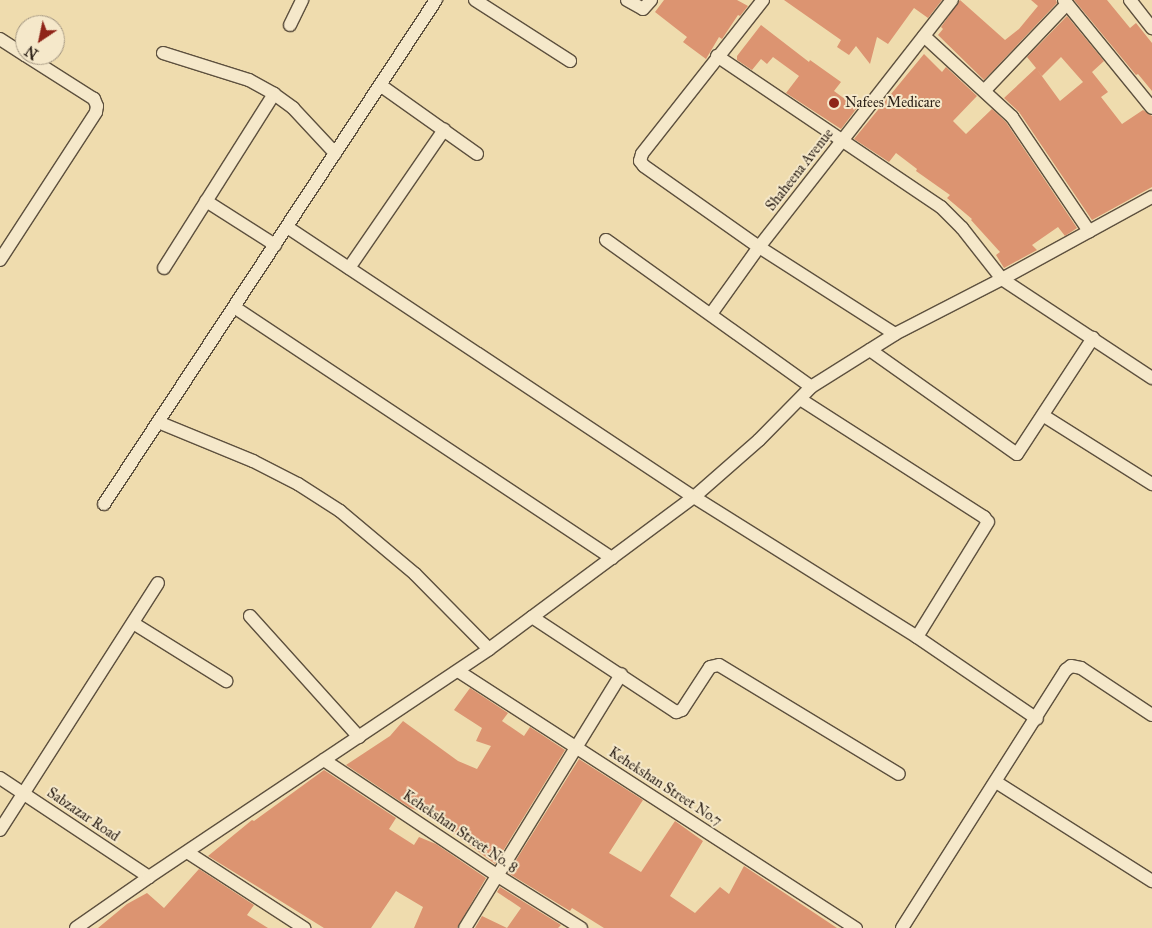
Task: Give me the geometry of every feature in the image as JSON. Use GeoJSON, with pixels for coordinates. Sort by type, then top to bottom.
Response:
{"type":"FeatureCollection","features":[{"type":"Feature","properties":{"kind":"street"},"geometry":{"type":"LineString","coordinates":[[290,26],[302,0]]}},
{"type":"Feature","properties":{"kind":"street"},"geometry":{"type":"LineString","coordinates":[[104,504],[436,0]]}},
{"type":"Feature","properties":{"kind":"street"},"geometry":{"type":"LineString","coordinates":[[475,0],[570,61]]}},
{"type":"Feature","properties":{"kind":"street"},"geometry":{"type":"LineString","coordinates":[[627,0],[647,4]]}},
{"type":"Feature","properties":{"kind":"street"},"geometry":{"type":"LineString","coordinates":[[763,0],[717,56],[642,154],[640,161],[644,166],[759,247],[895,334]]}},
{"type":"Feature","properties":{"kind":"street","name":"Shaheena Avenue"},"geometry":{"type":"LineString","coordinates":[[711,314],[759,247],[952,0]]}},
{"type":"Feature","properties":{"kind":"street"},"geometry":{"type":"LineString","coordinates":[[1130,0],[1152,28]]}},
{"type":"Feature","properties":{"kind":"street"},"geometry":{"type":"LineString","coordinates":[[985,90],[1066,2],[1152,108]]}},
{"type":"Feature","properties":{"kind":"street"},"geometry":{"type":"LineString","coordinates":[[924,36],[985,90],[1012,117],[1089,231]]}},
{"type":"Feature","properties":{"kind":"street"},"geometry":{"type":"LineString","coordinates":[[0,38],[15,48]]}},
{"type":"Feature","properties":{"kind":"street"},"geometry":{"type":"LineString","coordinates":[[163,53],[249,80],[274,94],[293,108],[335,153]]}},
{"type":"Feature","properties":{"kind":"street"},"geometry":{"type":"LineString","coordinates":[[717,56],[941,207],[962,228],[1002,279],[1152,378]]}},
{"type":"Feature","properties":{"kind":"street"},"geometry":{"type":"LineString","coordinates":[[0,260],[96,112],[98,106],[94,100],[40,65]]}},
{"type":"Feature","properties":{"kind":"street"},"geometry":{"type":"LineString","coordinates":[[380,85],[477,154]]}},
{"type":"Feature","properties":{"kind":"street"},"geometry":{"type":"LineString","coordinates":[[164,268],[274,94]]}},
{"type":"Feature","properties":{"kind":"street"},"geometry":{"type":"LineString","coordinates":[[350,268],[444,130]]}},
{"type":"Feature","properties":{"kind":"street"},"geometry":{"type":"LineString","coordinates":[[76,928],[359,736],[458,672],[694,496],[759,440],[811,387],[895,334],[1002,279],[1152,197]]}},
{"type":"Feature","properties":{"kind":"street"},"geometry":{"type":"LineString","coordinates":[[206,201],[274,246]]}},
{"type":"Feature","properties":{"kind":"street"},"geometry":{"type":"LineString","coordinates":[[287,227],[694,496],[917,637],[1037,719]]}},
{"type":"Feature","properties":{"kind":"street"},"geometry":{"type":"LineString","coordinates":[[606,240],[811,387]]}},
{"type":"Feature","properties":{"kind":"street"},"geometry":{"type":"LineString","coordinates":[[234,307],[612,558]]}},
{"type":"Feature","properties":{"kind":"street"},"geometry":{"type":"LineString","coordinates":[[870,350],[1017,454],[1044,416],[1093,338]]}},
{"type":"Feature","properties":{"kind":"street"},"geometry":{"type":"LineString","coordinates":[[800,399],[984,517],[988,522],[917,637]]}},
{"type":"Feature","properties":{"kind":"street"},"geometry":{"type":"LineString","coordinates":[[1044,416],[1152,484]]}},
{"type":"Feature","properties":{"kind":"street"},"geometry":{"type":"LineString","coordinates":[[158,422],[253,461],[298,484],[340,511],[415,574],[489,649]]}},
{"type":"Feature","properties":{"kind":"street"},"geometry":{"type":"LineString","coordinates":[[0,830],[158,583]]}},
{"type":"Feature","properties":{"kind":"street"},"geometry":{"type":"LineString","coordinates":[[250,616],[359,736]]}},
{"type":"Feature","properties":{"kind":"street"},"geometry":{"type":"LineString","coordinates":[[532,617],[680,712],[710,667],[714,665],[725,667],[899,774]]}},
{"type":"Feature","properties":{"kind":"street"},"geometry":{"type":"LineString","coordinates":[[133,623],[226,681]]}},
{"type":"Feature","properties":{"kind":"street"},"geometry":{"type":"LineString","coordinates":[[902,928],[1037,719],[1066,670],[1071,666],[1081,668],[1152,715]]}},
{"type":"Feature","properties":{"kind":"street","name":"Kehekshan Street No.7"},"geometry":{"type":"LineString","coordinates":[[458,672],[856,928]]}},
{"type":"Feature","properties":{"kind":"street"},"geometry":{"type":"LineString","coordinates":[[465,928],[620,674]]}},
{"type":"Feature","properties":{"kind":"street","name":"Kehekshan Street No. 8"},"geometry":{"type":"LineString","coordinates":[[324,760],[498,876],[581,928]]}},
{"type":"Feature","properties":{"kind":"street","name":"Sabzazar Road"},"geometry":{"type":"LineString","coordinates":[[0,778],[149,877]]}},
{"type":"Feature","properties":{"kind":"street"},"geometry":{"type":"LineString","coordinates":[[996,782],[1152,880]]}},
{"type":"Feature","properties":{"kind":"street"},"geometry":{"type":"LineString","coordinates":[[187,852],[304,928]]}},
{"type":"Feature","properties":{"kind":"building"},"geometry":{"type":"Polygon","coordinates":[[[664,0],[737,0],[748,6],[740,16],[738,15],[722,39],[719,37],[706,59],[683,42],[687,37],[655,12],[664,0]]]}},
{"type":"Feature","properties":{"kind":"building"},"geometry":{"type":"Polygon","coordinates":[[[784,0],[942,0],[928,18],[914,8],[888,44],[877,37],[870,64],[856,46],[849,55],[837,47],[841,40],[784,0]]]}},
{"type":"Feature","properties":{"kind":"building"},"geometry":{"type":"Polygon","coordinates":[[[960,0],[1005,40],[1019,29],[1038,6],[1031,0],[1056,0],[1057,3],[984,80],[938,35],[943,29],[941,27],[960,0]]]}},
{"type":"Feature","properties":{"kind":"building"},"geometry":{"type":"Polygon","coordinates":[[[1074,0],[1107,0],[1130,28],[1136,23],[1152,43],[1152,91],[1138,74],[1136,75],[1074,0]]]}},
{"type":"Feature","properties":{"kind":"building"},"geometry":{"type":"Polygon","coordinates":[[[1067,16],[1104,61],[1092,72],[1108,92],[1101,97],[1122,124],[1143,110],[1152,116],[1152,187],[1092,220],[1019,112],[1004,98],[1036,68],[1027,57],[1067,16]],[[1061,57],[1042,76],[1036,68],[1060,101],[1083,82],[1061,57]]]}},
{"type":"Feature","properties":{"kind":"building"},"geometry":{"type":"Polygon","coordinates":[[[761,25],[809,62],[810,60],[841,82],[834,91],[857,108],[841,129],[786,93],[799,76],[773,57],[767,64],[761,59],[752,70],[737,60],[737,56],[761,25]]]}},
{"type":"Feature","properties":{"kind":"building"},"geometry":{"type":"Polygon","coordinates":[[[924,54],[942,72],[946,67],[977,96],[953,121],[966,134],[992,109],[1006,122],[1077,228],[1065,236],[1058,227],[1032,245],[1037,250],[1004,268],[996,255],[1000,252],[972,219],[947,198],[950,195],[916,171],[917,169],[896,153],[889,162],[854,139],[924,54]]]}},
{"type":"Feature","properties":{"kind":"building"},"geometry":{"type":"Polygon","coordinates":[[[470,688],[508,713],[502,721],[524,736],[530,727],[565,750],[495,864],[426,813],[410,808],[346,765],[390,736],[403,721],[458,761],[477,769],[491,746],[476,741],[482,728],[454,710],[470,688]]]}},
{"type":"Feature","properties":{"kind":"building"},"geometry":{"type":"Polygon","coordinates":[[[579,759],[643,800],[609,853],[641,872],[675,821],[703,841],[670,896],[695,913],[720,887],[729,894],[744,866],[837,928],[604,928],[572,908],[570,911],[508,873],[579,759]]]}},
{"type":"Feature","properties":{"kind":"building"},"geometry":{"type":"Polygon","coordinates":[[[324,770],[396,818],[389,829],[414,845],[419,837],[436,844],[486,878],[457,928],[414,928],[423,907],[396,891],[371,928],[324,928],[208,856],[252,820],[254,821],[324,770]]]}},
{"type":"Feature","properties":{"kind":"building"},"geometry":{"type":"Polygon","coordinates":[[[199,869],[254,905],[247,915],[268,928],[98,928],[127,904],[147,893],[164,908],[199,869]]]}},
{"type":"Feature","properties":{"kind":"building"},"geometry":{"type":"Polygon","coordinates":[[[500,887],[561,925],[558,928],[507,928],[521,908],[497,892],[500,887]]]}},
{"type":"Feature","properties":{"kind":"building"},"geometry":{"type":"Polygon","coordinates":[[[482,916],[507,928],[475,928],[482,916]]]}},
{"type":"Feature","properties":{"kind":"place","name":"Nafees Medicare"},"geometry":{"type":"Point","coordinates":[834,103]}}]}
